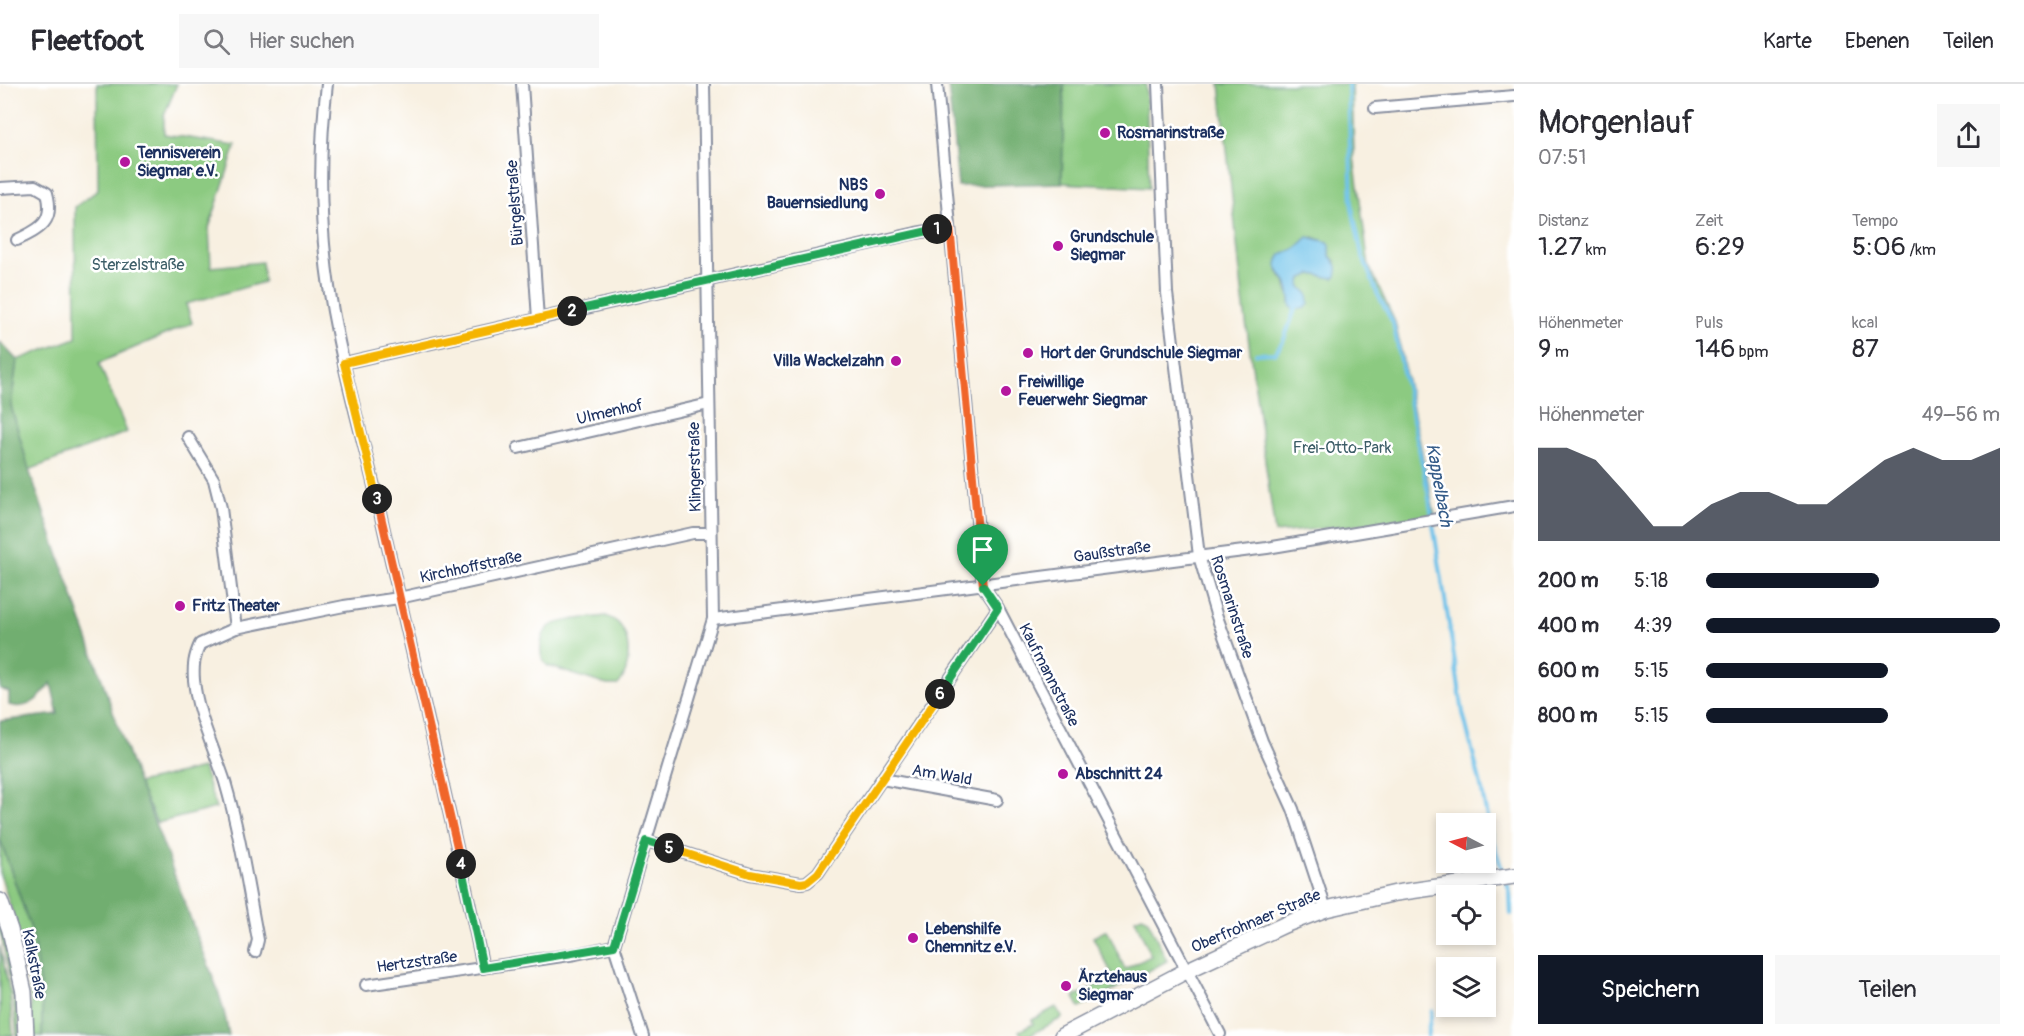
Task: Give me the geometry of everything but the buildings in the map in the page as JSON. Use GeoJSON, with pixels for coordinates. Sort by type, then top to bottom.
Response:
{"type":"FeatureCollection","features":[{"type":"Feature","properties":{"kind":"main road","name":"Oberfrohnaer Straße"},"geometry":{"type":"LineString","coordinates":[[1062,1036],[1186,970],[1284,925],[1326,909],[1396,893],[1509,877]]}},
{"type":"Feature","properties":{"kind":"main road","name":"Kalkstraße"},"geometry":{"type":"LineString","coordinates":[[0,901],[10,930],[24,992],[26,1036]]}},
{"type":"Feature","properties":{"kind":"street"},"geometry":{"type":"LineString","coordinates":[[327,84],[321,165],[321,209],[330,291],[344,363],[483,968]]}},
{"type":"Feature","properties":{"kind":"street","name":"Bürgelstraße"},"geometry":{"type":"LineString","coordinates":[[522,84],[538,319]]}},
{"type":"Feature","properties":{"kind":"street","name":"Klingerstraße"},"geometry":{"type":"LineString","coordinates":[[614,946],[713,619],[704,84]]}},
{"type":"Feature","properties":{"kind":"street","name":"Kaufmannstraße"},"geometry":{"type":"LineString","coordinates":[[937,84],[983,586],[998,608],[1220,1034]]}},
{"type":"Feature","properties":{"kind":"street","name":"Rosmarinstraße"},"geometry":{"type":"LineString","coordinates":[[1158,84],[1167,293],[1199,556],[1216,614],[1262,741],[1293,809],[1326,909]]}},
{"type":"Feature","properties":{"kind":"street"},"geometry":{"type":"LineString","coordinates":[[1375,108],[1514,96]]}},
{"type":"Feature","properties":{"kind":"street"},"geometry":{"type":"LineString","coordinates":[[0,188],[36,186],[47,193],[50,202],[47,220],[38,230],[17,240]]}},
{"type":"Feature","properties":{"kind":"street"},"geometry":{"type":"LineString","coordinates":[[344,363],[950,226]]}},
{"type":"Feature","properties":{"kind":"street","name":"Ulmenhof"},"geometry":{"type":"LineString","coordinates":[[518,448],[709,404]]}},
{"type":"Feature","properties":{"kind":"street"},"geometry":{"type":"LineString","coordinates":[[188,437],[214,480],[221,508],[236,628]]}},
{"type":"Feature","properties":{"kind":"street","name":"Gaußstraße"},"geometry":{"type":"LineString","coordinates":[[713,619],[1268,548],[1514,506]]}},
{"type":"Feature","properties":{"kind":"street","name":"Kirchhoffstraße"},"geometry":{"type":"LineString","coordinates":[[255,952],[258,940],[231,807],[199,705],[194,681],[194,659],[200,644],[236,628],[344,606],[399,598],[693,532],[711,533]]}},
{"type":"Feature","properties":{"kind":"street","name":"Am Wald"},"geometry":{"type":"LineString","coordinates":[[646,841],[750,874],[801,883],[807,882],[818,873],[998,608]]}},
{"type":"Feature","properties":{"kind":"street","name":"Am Wald"},"geometry":{"type":"LineString","coordinates":[[882,779],[997,800]]}},
{"type":"Feature","properties":{"kind":"street"},"geometry":{"type":"LineString","coordinates":[[614,946],[643,1036]]}},
{"type":"Feature","properties":{"kind":"street","name":"Hertzstraße"},"geometry":{"type":"LineString","coordinates":[[366,985],[614,946]]}},
{"type":"Feature","properties":{"kind":"green space","name":"Sterzelstraße"},"geometry":{"type":"Polygon","coordinates":[[[97,84],[177,84],[164,116],[164,134],[236,145],[209,228],[211,267],[262,262],[264,282],[186,304],[192,323],[99,363],[127,432],[29,470],[11,406],[17,360],[76,338],[75,207],[98,190],[97,84]]]}},
{"type":"Feature","properties":{"kind":"green space"},"geometry":{"type":"Polygon","coordinates":[[[948,84],[1064,84],[1062,183],[958,186],[948,84]]]}},
{"type":"Feature","properties":{"kind":"green space","name":"Rosmarinstraße"},"geometry":{"type":"Polygon","coordinates":[[[1064,84],[1146,84],[1149,188],[1062,183],[1064,84]]]}},
{"type":"Feature","properties":{"kind":"green space","name":"Frei-Otto-Park"},"geometry":{"type":"Polygon","coordinates":[[[1220,84],[1352,84],[1354,157],[1369,266],[1395,322],[1435,515],[1275,533],[1243,300],[1220,84]],[[1313,237],[1285,253],[1278,272],[1285,281],[1291,296],[1290,303],[1295,309],[1302,309],[1306,292],[1300,286],[1302,278],[1312,274],[1333,278],[1336,262],[1330,256],[1330,249],[1321,240],[1313,237]]]}},
{"type":"Feature","properties":{"kind":"green space"},"geometry":{"type":"Polygon","coordinates":[[[0,342],[17,360],[11,406],[29,470],[138,783],[212,975],[222,1004],[229,1036],[42,1036],[42,1001],[32,932],[0,839],[2,799],[0,721],[58,714],[51,683],[39,698],[23,706],[9,705],[9,692],[0,689],[0,342]]]}},
{"type":"Feature","properties":{"kind":"green space"},"geometry":{"type":"Polygon","coordinates":[[[606,616],[617,622],[623,629],[628,645],[625,671],[618,685],[607,685],[548,666],[544,661],[541,654],[541,642],[549,627],[568,621],[606,616]]]}},
{"type":"Feature","properties":{"kind":"green space"},"geometry":{"type":"Polygon","coordinates":[[[203,768],[216,808],[157,823],[138,783],[203,768]]]}},
{"type":"Feature","properties":{"kind":"green space"},"geometry":{"type":"Polygon","coordinates":[[[0,839],[32,932],[42,1001],[42,1036],[32,1036],[30,991],[17,927],[0,874],[0,839]]]}},
{"type":"Feature","properties":{"kind":"green space"},"geometry":{"type":"Polygon","coordinates":[[[1142,916],[1147,918],[1167,961],[1080,1008],[1074,997],[1099,984],[1101,987],[1115,980],[1093,937],[1107,930],[1125,969],[1151,956],[1135,919],[1142,916]]]}},
{"type":"Feature","properties":{"kind":"green space"},"geometry":{"type":"Polygon","coordinates":[[[0,918],[17,992],[20,1036],[17,1036],[13,993],[0,929],[0,918]]]}},
{"type":"Feature","properties":{"kind":"green space"},"geometry":{"type":"Polygon","coordinates":[[[0,946],[10,993],[13,1036],[0,1036],[0,946]]]}},
{"type":"Feature","properties":{"kind":"green space"},"geometry":{"type":"Polygon","coordinates":[[[1056,1007],[1062,1018],[1028,1036],[1022,1036],[1019,1031],[1033,1024],[1032,1020],[1056,1007]]]}},
{"type":"Feature","properties":{"kind":"water"},"geometry":{"type":"Polygon","coordinates":[[[1308,237],[1328,242],[1330,256],[1336,265],[1337,272],[1333,278],[1312,274],[1302,278],[1300,286],[1308,294],[1309,304],[1305,308],[1295,309],[1291,307],[1288,288],[1278,270],[1277,263],[1281,255],[1294,250],[1308,237]]]}},
{"type":"Feature","properties":{"kind":"waterway","name":"Kappelbach"},"geometry":{"type":"LineString","coordinates":[[1348,84],[1352,208],[1362,255],[1377,293],[1393,323],[1428,492],[1463,713],[1489,828],[1503,873]]}},
{"type":"Feature","properties":{"kind":"waterway"},"geometry":{"type":"LineString","coordinates":[[1256,354],[1275,353],[1283,342],[1295,309]]}},
{"type":"Feature","properties":{"kind":"waterway","name":"Kappelbach"},"geometry":{"type":"LineString","coordinates":[[1506,880],[1510,893],[1511,914]]}},
{"type":"Feature","properties":{"kind":"waterway"},"geometry":{"type":"LineString","coordinates":[[1427,1036],[1432,1011]]}},
{"type":"Feature","properties":{"kind":"place","name":"Rosmarinstraße"},"geometry":{"type":"Point","coordinates":[1105,133]}},
{"type":"Feature","properties":{"kind":"place","name":"Tennisverein Siegmar e.V."},"geometry":{"type":"Point","coordinates":[125,162]}},
{"type":"Feature","properties":{"kind":"place","name":"NBS Bauernsiedlung"},"geometry":{"type":"Point","coordinates":[880,194]}},
{"type":"Feature","properties":{"kind":"place","name":"Grundschule Siegmar"},"geometry":{"type":"Point","coordinates":[1058,246]}},
{"type":"Feature","properties":{"kind":"place","name":"Hort der Grundschule Siegmar"},"geometry":{"type":"Point","coordinates":[1028,353]}},
{"type":"Feature","properties":{"kind":"place","name":"Villa Wackelzahn"},"geometry":{"type":"Point","coordinates":[896,361]}},
{"type":"Feature","properties":{"kind":"place","name":"Freiwillige Feuerwehr Siegmar"},"geometry":{"type":"Point","coordinates":[1006,391]}},
{"type":"Feature","properties":{"kind":"place","name":"Fritz Theater"},"geometry":{"type":"Point","coordinates":[180,606]}},
{"type":"Feature","properties":{"kind":"place","name":"Abschnitt 24"},"geometry":{"type":"Point","coordinates":[1063,774]}},
{"type":"Feature","properties":{"kind":"place","name":"Lebenshilfe Chemnitz e.V."},"geometry":{"type":"Point","coordinates":[913,938]}},
{"type":"Feature","properties":{"kind":"place","name":"Ärztehaus Siegmar"},"geometry":{"type":"Point","coordinates":[1066,986]}},
{"type":"Feature","properties":{"kind":"route"},"geometry":{"type":"LineString","coordinates":[[950,226],[983,586],[998,608],[818,873],[807,882],[801,883],[750,874],[646,841],[614,946],[483,968],[344,363],[950,226]]}}]}
